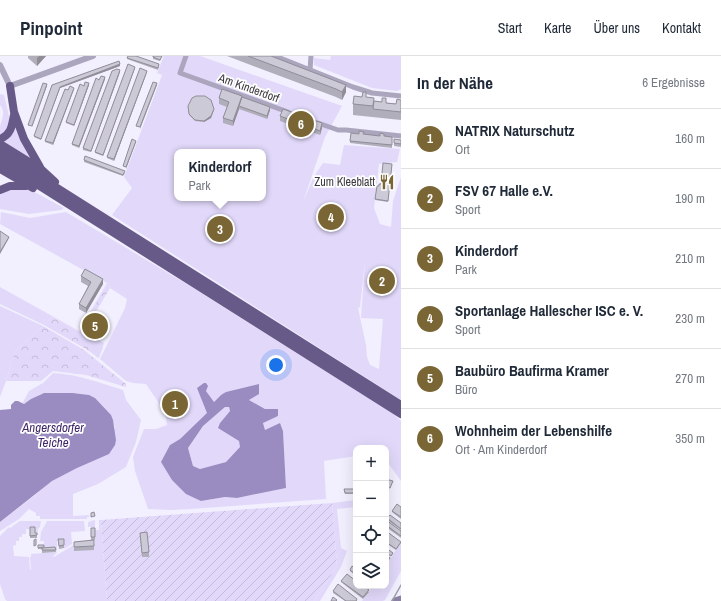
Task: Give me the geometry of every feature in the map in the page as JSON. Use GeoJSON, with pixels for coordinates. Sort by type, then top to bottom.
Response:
{"type":"FeatureCollection","features":[{"type":"Feature","properties":{"kind":"highway"},"geometry":{"type":"LineString","coordinates":[[10,86],[14,112],[24,139],[42,170]]}},
{"type":"Feature","properties":{"kind":"highway"},"geometry":{"type":"LineString","coordinates":[[0,139],[10,132],[14,112]]}},
{"type":"Feature","properties":{"kind":"highway"},"geometry":{"type":"LineString","coordinates":[[0,144],[42,170],[79,202]]}},
{"type":"Feature","properties":{"kind":"highway"},"geometry":{"type":"LineString","coordinates":[[0,152],[401,405]]}},
{"type":"Feature","properties":{"kind":"highway"},"geometry":{"type":"LineString","coordinates":[[0,161],[64,203],[401,414]]}},
{"type":"Feature","properties":{"kind":"highway"},"geometry":{"type":"LineString","coordinates":[[0,169],[29,187],[64,203]]}},
{"type":"Feature","properties":{"kind":"highway"},"geometry":{"type":"LineString","coordinates":[[0,190],[14,185],[29,187]]}},
{"type":"Feature","properties":{"kind":"main road"},"geometry":{"type":"LineString","coordinates":[[395,601],[401,600]]}},
{"type":"Feature","properties":{"kind":"street"},"geometry":{"type":"LineString","coordinates":[[0,65],[10,86],[93,56]]}},
{"type":"Feature","properties":{"kind":"street","name":"Am Kinderdorf"},"geometry":{"type":"LineString","coordinates":[[186,56],[180,73],[290,113]]}},
{"type":"Feature","properties":{"kind":"street"},"geometry":{"type":"LineString","coordinates":[[276,56],[372,93],[401,96]]}},
{"type":"Feature","properties":{"kind":"street"},"geometry":{"type":"LineString","coordinates":[[310,70],[311,56]]}},
{"type":"Feature","properties":{"kind":"street"},"geometry":{"type":"LineString","coordinates":[[312,121],[338,130],[401,136]]}},
{"type":"Feature","properties":{"kind":"green space"},"geometry":{"type":"Polygon","coordinates":[[[164,56],[200,56],[342,106],[325,137],[303,202],[314,176],[323,163],[340,165],[344,145],[400,149],[397,162],[379,164],[374,208],[380,224],[391,227],[393,201],[401,177],[401,400],[112,215],[132,188],[124,177],[162,75],[157,73],[164,56]],[[365,261],[360,307],[358,308],[367,357],[370,365],[379,369],[383,319],[361,318],[365,261]]]}},
{"type":"Feature","properties":{"kind":"green space"},"geometry":{"type":"Polygon","coordinates":[[[331,56],[401,56],[401,89],[397,91],[372,88],[314,65],[314,58],[330,60],[331,56]]]}},
{"type":"Feature","properties":{"kind":"green space"},"geometry":{"type":"Polygon","coordinates":[[[0,94],[4,95],[10,120],[10,127],[0,136],[3,110],[0,105],[0,94]]]}},
{"type":"Feature","properties":{"kind":"green space"},"geometry":{"type":"Polygon","coordinates":[[[14,121],[34,163],[0,142],[14,121]]]}},
{"type":"Feature","properties":{"kind":"green space"},"geometry":{"type":"Polygon","coordinates":[[[5,189],[29,189],[64,208],[61,210],[29,214],[0,209],[0,193],[5,189]]]}},
{"type":"Feature","properties":{"kind":"green space"},"geometry":{"type":"Polygon","coordinates":[[[1,212],[30,218],[66,212],[190,286],[392,413],[401,421],[401,481],[389,464],[389,445],[353,445],[353,456],[324,461],[326,499],[191,509],[148,509],[135,471],[133,457],[144,429],[156,429],[167,425],[165,412],[146,384],[126,381],[100,359],[125,308],[127,299],[110,288],[108,283],[79,332],[52,317],[44,325],[0,304],[0,287],[79,331],[107,283],[0,224],[1,212]],[[204,383],[208,413],[180,439],[170,445],[202,501],[225,497],[237,498],[286,488],[283,431],[280,423],[265,431],[263,422],[278,416],[249,400],[221,395],[214,402],[206,391],[204,383]]]}},
{"type":"Feature","properties":{"kind":"green space"},"geometry":{"type":"Polygon","coordinates":[[[108,283],[110,288],[84,332],[104,343],[99,358],[44,325],[52,317],[79,332],[108,283]]]}},
{"type":"Feature","properties":{"kind":"green space"},"geometry":{"type":"Polygon","coordinates":[[[0,306],[43,326],[15,351],[0,397],[0,306]]]}},
{"type":"Feature","properties":{"kind":"green space"},"geometry":{"type":"Polygon","coordinates":[[[43,326],[84,350],[126,384],[126,387],[86,375],[53,371],[41,381],[6,381],[15,351],[43,326]]]}},
{"type":"Feature","properties":{"kind":"green space"},"geometry":{"type":"Polygon","coordinates":[[[53,373],[80,377],[123,390],[126,400],[141,420],[136,442],[126,467],[98,484],[73,494],[73,516],[89,515],[87,519],[40,519],[40,516],[36,516],[36,513],[29,509],[19,519],[0,531],[0,522],[46,485],[77,468],[115,428],[113,422],[103,407],[93,398],[83,394],[43,393],[22,404],[29,391],[43,383],[53,373]]]}},
{"type":"Feature","properties":{"kind":"green space"},"geometry":{"type":"Polygon","coordinates":[[[225,407],[229,407],[230,411],[220,423],[239,441],[241,447],[226,462],[200,469],[193,466],[188,448],[203,426],[225,407]]]}},
{"type":"Feature","properties":{"kind":"green space"},"geometry":{"type":"Polygon","coordinates":[[[353,500],[353,507],[337,509],[341,548],[347,551],[341,567],[320,601],[314,601],[337,566],[332,503],[353,500]]]}},
{"type":"Feature","properties":{"kind":"green space"},"geometry":{"type":"Polygon","coordinates":[[[332,503],[337,566],[314,601],[107,601],[101,520],[332,503]]]}},
{"type":"Feature","properties":{"kind":"green space"},"geometry":{"type":"Polygon","coordinates":[[[95,520],[95,530],[99,530],[99,520],[101,520],[107,601],[7,601],[5,599],[0,584],[0,536],[9,527],[10,528],[20,521],[41,521],[38,534],[35,535],[35,530],[26,529],[26,534],[22,534],[22,537],[19,537],[19,541],[16,541],[16,545],[13,546],[14,556],[29,557],[30,570],[31,554],[57,552],[53,556],[54,557],[72,546],[74,546],[74,551],[95,544],[95,531],[93,531],[93,527],[88,527],[88,522],[95,520]]]}},
{"type":"Feature","properties":{"kind":"green space"},"geometry":{"type":"Polygon","coordinates":[[[47,521],[84,521],[85,531],[71,532],[72,544],[64,549],[63,540],[57,541],[57,552],[56,549],[44,550],[44,541],[40,541],[41,532],[47,521]]]}},
{"type":"Feature","properties":{"kind":"green space"},"geometry":{"type":"Polygon","coordinates":[[[401,543],[401,571],[385,600],[362,601],[371,589],[389,589],[389,560],[401,543]]]}},
{"type":"Feature","properties":{"kind":"water"},"geometry":{"type":"Polygon","coordinates":[[[206,383],[208,386],[206,391],[214,402],[226,392],[259,384],[259,394],[249,400],[265,409],[278,409],[278,416],[263,423],[265,430],[280,423],[283,431],[286,488],[237,498],[225,497],[201,501],[186,494],[172,480],[161,462],[170,445],[180,439],[207,413],[197,388],[206,383]],[[225,407],[203,426],[188,448],[193,466],[200,469],[226,462],[240,447],[239,441],[218,428],[220,423],[230,411],[229,407],[225,407]]]}},
{"type":"Feature","properties":{"kind":"water","name":"Angersdorfer Teiche"},"geometry":{"type":"Polygon","coordinates":[[[44,393],[73,393],[89,395],[95,398],[111,415],[116,440],[115,445],[109,454],[52,481],[0,522],[0,410],[11,409],[11,405],[15,401],[24,404],[44,393]]]}},
{"type":"Feature","properties":{"kind":"building"},"geometry":{"type":"Polygon","coordinates":[[[128,56],[136,56],[159,64],[158,68],[127,58],[128,56]]]}},
{"type":"Feature","properties":{"kind":"building"},"geometry":{"type":"Polygon","coordinates":[[[153,56],[162,56],[160,60],[153,56]]]}},
{"type":"Feature","properties":{"kind":"building"},"geometry":{"type":"Polygon","coordinates":[[[248,56],[271,56],[346,85],[342,92],[248,56]]]}},
{"type":"Feature","properties":{"kind":"building"},"geometry":{"type":"Polygon","coordinates":[[[119,61],[120,64],[60,87],[41,139],[34,136],[52,85],[119,61]]]}},
{"type":"Feature","properties":{"kind":"building"},"geometry":{"type":"Polygon","coordinates":[[[128,64],[135,67],[103,155],[95,152],[128,64]]]}},
{"type":"Feature","properties":{"kind":"building"},"geometry":{"type":"Polygon","coordinates":[[[140,68],[147,71],[114,159],[107,157],[140,68]]]}},
{"type":"Feature","properties":{"kind":"building"},"geometry":{"type":"Polygon","coordinates":[[[117,69],[120,70],[91,151],[83,148],[112,71],[117,69]]]}},
{"type":"Feature","properties":{"kind":"building"},"geometry":{"type":"Polygon","coordinates":[[[101,76],[105,77],[79,146],[72,144],[96,78],[99,80],[101,76]]]}},
{"type":"Feature","properties":{"kind":"building"},"geometry":{"type":"Polygon","coordinates":[[[85,82],[89,83],[74,125],[66,122],[80,84],[84,86],[85,82]]]}},
{"type":"Feature","properties":{"kind":"building"},"geometry":{"type":"Polygon","coordinates":[[[153,82],[157,83],[140,127],[136,126],[153,82]]]}},
{"type":"Feature","properties":{"kind":"building"},"geometry":{"type":"Polygon","coordinates":[[[43,83],[47,84],[32,126],[28,125],[43,83]]]}},
{"type":"Feature","properties":{"kind":"building"},"geometry":{"type":"Polygon","coordinates":[[[70,86],[74,88],[53,143],[45,141],[65,89],[68,90],[70,86]]]}},
{"type":"Feature","properties":{"kind":"building"},"geometry":{"type":"Polygon","coordinates":[[[222,89],[242,96],[233,121],[223,118],[229,102],[219,98],[222,89]]]}},
{"type":"Feature","properties":{"kind":"building"},"geometry":{"type":"Polygon","coordinates":[[[363,92],[366,92],[366,97],[374,98],[373,106],[353,104],[354,96],[362,97],[363,92]]]}},
{"type":"Feature","properties":{"kind":"building"},"geometry":{"type":"Polygon","coordinates":[[[196,96],[205,96],[211,100],[214,109],[211,116],[204,121],[195,120],[189,114],[188,106],[192,98],[196,96]]]}},
{"type":"Feature","properties":{"kind":"building"},"geometry":{"type":"Polygon","coordinates":[[[242,97],[270,107],[267,116],[239,106],[242,97]]]}},
{"type":"Feature","properties":{"kind":"building"},"geometry":{"type":"Polygon","coordinates":[[[382,98],[386,98],[386,103],[396,104],[397,99],[401,100],[401,112],[373,109],[374,101],[382,102],[382,98]]]}},
{"type":"Feature","properties":{"kind":"building"},"geometry":{"type":"Polygon","coordinates":[[[283,109],[322,123],[320,131],[280,116],[283,109]]]}},
{"type":"Feature","properties":{"kind":"building"},"geometry":{"type":"Polygon","coordinates":[[[359,131],[364,132],[363,134],[380,136],[380,133],[384,134],[384,136],[392,137],[392,145],[350,141],[351,133],[359,134],[359,131]]]}},
{"type":"Feature","properties":{"kind":"building"},"geometry":{"type":"Polygon","coordinates":[[[132,139],[136,141],[126,167],[123,166],[132,139]]]}},
{"type":"Feature","properties":{"kind":"building"},"geometry":{"type":"Polygon","coordinates":[[[394,139],[401,140],[401,144],[394,143],[394,139]]]}},
{"type":"Feature","properties":{"kind":"building"},"geometry":{"type":"Polygon","coordinates":[[[85,156],[125,171],[123,175],[84,160],[85,156]]]}},
{"type":"Feature","properties":{"kind":"building"},"geometry":{"type":"Polygon","coordinates":[[[383,163],[392,164],[388,201],[375,199],[377,186],[381,184],[383,163]]]}},
{"type":"Feature","properties":{"kind":"building"},"geometry":{"type":"Polygon","coordinates":[[[0,231],[9,237],[0,252],[0,231]]]}},
{"type":"Feature","properties":{"kind":"building"},"geometry":{"type":"Polygon","coordinates":[[[85,269],[103,279],[86,308],[79,304],[91,282],[81,276],[85,269]]]}},
{"type":"Feature","properties":{"kind":"building"},"geometry":{"type":"Polygon","coordinates":[[[95,318],[99,321],[95,328],[91,326],[95,318]]]}},
{"type":"Feature","properties":{"kind":"building"},"geometry":{"type":"Polygon","coordinates":[[[389,480],[393,481],[389,488],[389,480]]]}},
{"type":"Feature","properties":{"kind":"building"},"geometry":{"type":"Polygon","coordinates":[[[344,489],[353,489],[353,493],[345,493],[344,489]]]}},
{"type":"Feature","properties":{"kind":"building"},"geometry":{"type":"Polygon","coordinates":[[[397,504],[401,507],[401,517],[392,511],[397,504]]]}},
{"type":"Feature","properties":{"kind":"building"},"geometry":{"type":"Polygon","coordinates":[[[94,512],[95,516],[91,517],[91,513],[94,512]]]}},
{"type":"Feature","properties":{"kind":"building"},"geometry":{"type":"Polygon","coordinates":[[[390,515],[401,523],[401,529],[389,520],[390,515]]]}},
{"type":"Feature","properties":{"kind":"building"},"geometry":{"type":"Polygon","coordinates":[[[389,522],[401,531],[401,536],[389,527],[389,522]]]}},
{"type":"Feature","properties":{"kind":"building"},"geometry":{"type":"Polygon","coordinates":[[[30,527],[35,527],[35,533],[37,533],[37,535],[30,536],[30,527]]]}},
{"type":"Feature","properties":{"kind":"building"},"geometry":{"type":"Polygon","coordinates":[[[91,528],[95,528],[95,537],[91,537],[91,528]]]}},
{"type":"Feature","properties":{"kind":"building"},"geometry":{"type":"Polygon","coordinates":[[[147,532],[149,552],[142,553],[140,533],[147,532]]]}},
{"type":"Feature","properties":{"kind":"building"},"geometry":{"type":"Polygon","coordinates":[[[389,533],[401,542],[396,549],[389,544],[389,533]]]}},
{"type":"Feature","properties":{"kind":"building"},"geometry":{"type":"Polygon","coordinates":[[[36,539],[36,545],[34,546],[34,540],[36,539]]]}},
{"type":"Feature","properties":{"kind":"building"},"geometry":{"type":"Polygon","coordinates":[[[58,539],[64,539],[64,545],[59,546],[58,539]]]}},
{"type":"Feature","properties":{"kind":"building"},"geometry":{"type":"Polygon","coordinates":[[[94,540],[94,546],[74,547],[74,542],[94,540]]]}},
{"type":"Feature","properties":{"kind":"building"},"geometry":{"type":"Polygon","coordinates":[[[38,545],[44,545],[44,547],[38,548],[38,545]]]}},
{"type":"Feature","properties":{"kind":"building"},"geometry":{"type":"Polygon","coordinates":[[[55,547],[56,550],[42,550],[42,548],[55,547]]]}},
{"type":"Feature","properties":{"kind":"building"},"geometry":{"type":"Polygon","coordinates":[[[389,550],[393,553],[391,556],[389,555],[389,550]]]}},
{"type":"Feature","properties":{"kind":"building"},"geometry":{"type":"Polygon","coordinates":[[[352,566],[353,572],[350,570],[352,566]]]}},
{"type":"Feature","properties":{"kind":"building"},"geometry":{"type":"Polygon","coordinates":[[[347,574],[353,579],[353,589],[369,590],[363,597],[341,581],[347,574]]]}},
{"type":"Feature","properties":{"kind":"building"},"geometry":{"type":"Polygon","coordinates":[[[338,584],[357,599],[356,601],[346,601],[333,591],[338,584]]]}},
{"type":"Feature","properties":{"kind":"building"},"geometry":{"type":"Polygon","coordinates":[[[333,597],[337,600],[336,601],[331,601],[333,597]]]}},
{"type":"Feature","properties":{"kind":"railway"},"geometry":{"type":"LineString","coordinates":[[392,601],[401,585]]}},
{"type":"Feature","properties":{"kind":"place","name":"Wohnheim der Lebenshilfe"},"geometry":{"type":"Point","coordinates":[301,124]}},
{"type":"Feature","properties":{"kind":"place","name":"Zum Kleeblatt"},"geometry":{"type":"Point","coordinates":[387,182]}},
{"type":"Feature","properties":{"kind":"place","name":"Sportanlage Hallescher ISC e. V."},"geometry":{"type":"Point","coordinates":[331,217]}},
{"type":"Feature","properties":{"kind":"place","name":"Kinderdorf"},"geometry":{"type":"Point","coordinates":[220,229]}},
{"type":"Feature","properties":{"kind":"place","name":"FSV 67 Halle e.V."},"geometry":{"type":"Point","coordinates":[382,281]}},
{"type":"Feature","properties":{"kind":"place","name":"Baubüro Baufirma Kramer"},"geometry":{"type":"Point","coordinates":[95,326]}},
{"type":"Feature","properties":{"kind":"place","name":"NATRIX Naturschutz"},"geometry":{"type":"Point","coordinates":[175,404]}}]}
